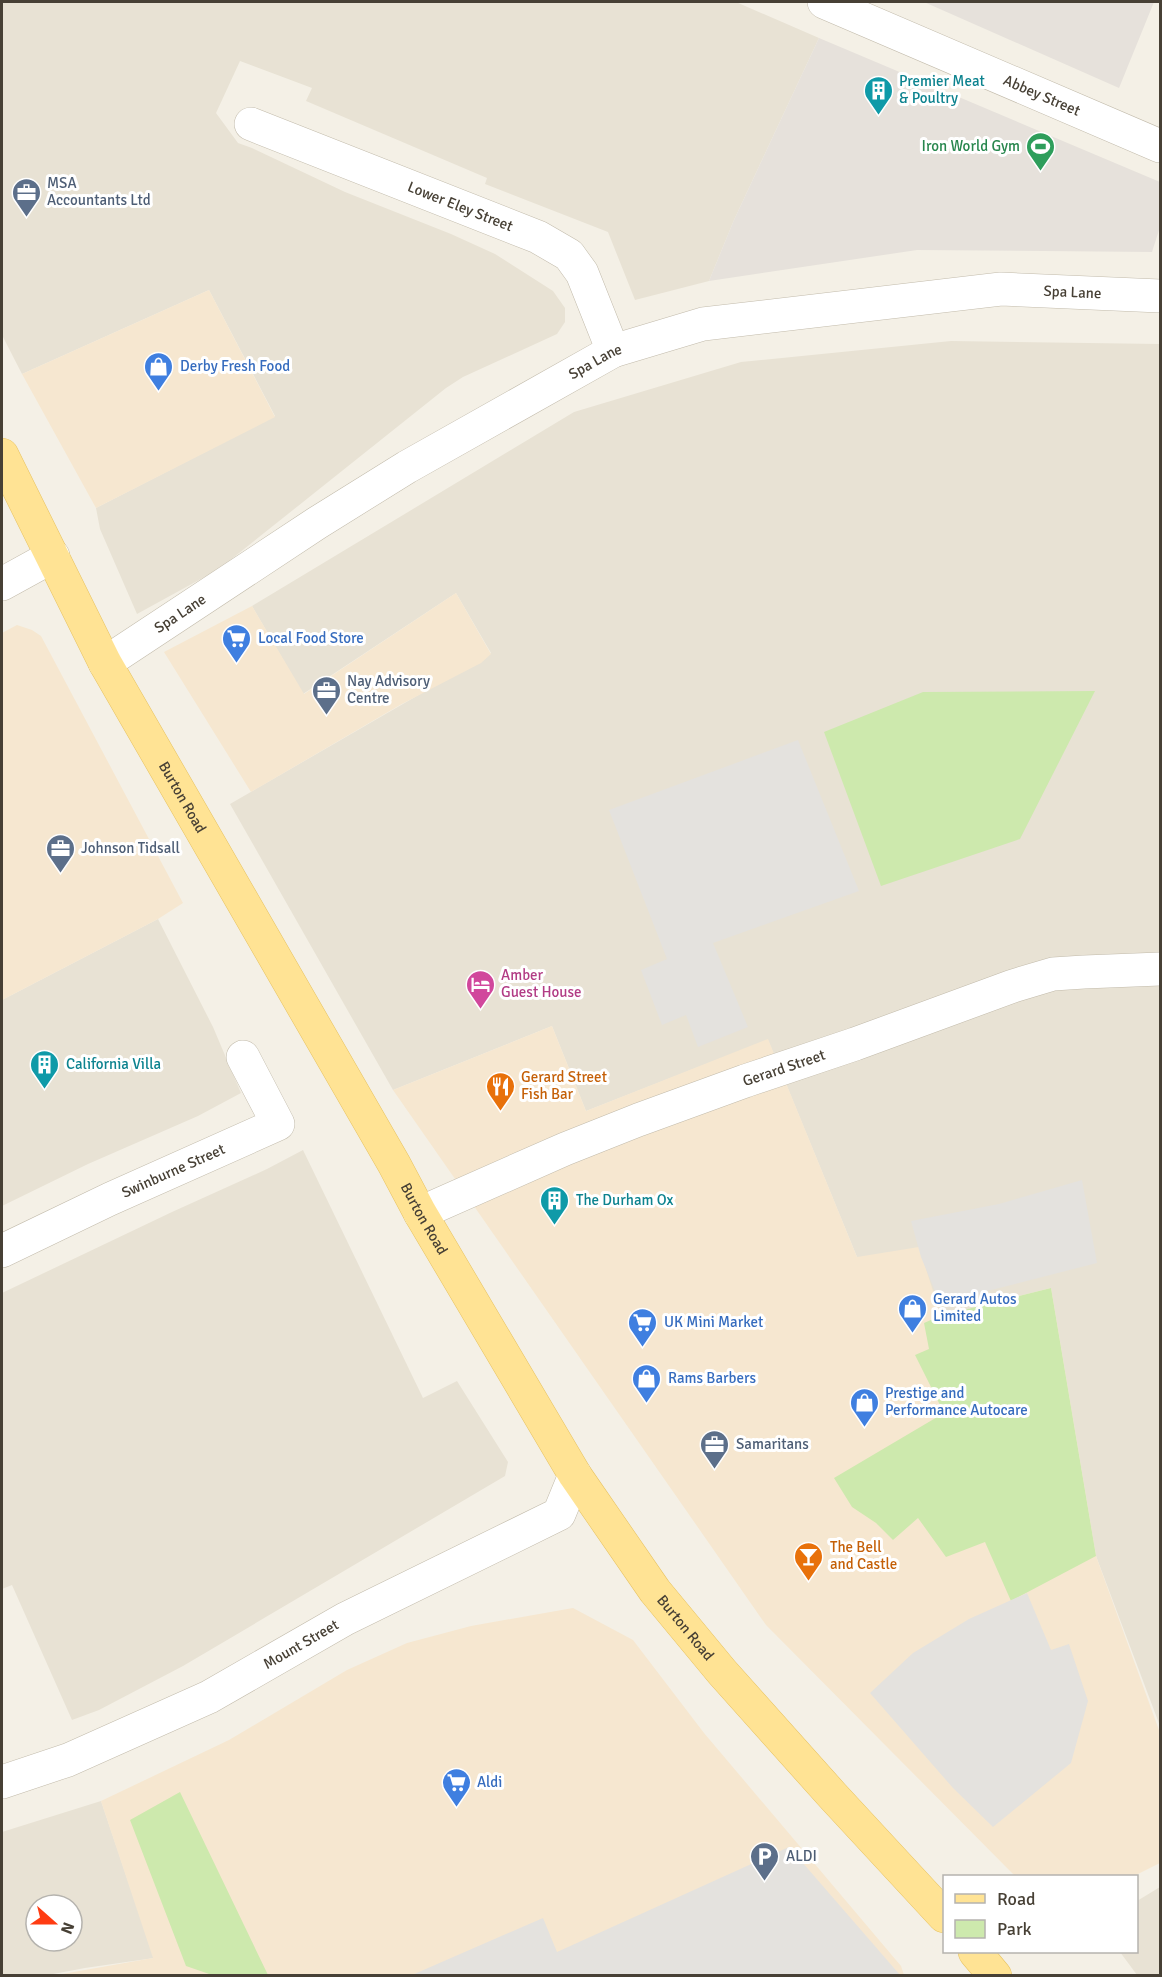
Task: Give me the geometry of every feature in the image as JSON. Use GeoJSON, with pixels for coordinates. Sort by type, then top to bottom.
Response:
{"type":"FeatureCollection","features":[{"type":"Feature","properties":{"kind":"main road","name":"Burton Road"},"geometry":{"type":"LineString","coordinates":[[2,455],[105,663],[420,1213],[575,1475],[655,1591],[722,1672],[943,1914]]}},
{"type":"Feature","properties":{"kind":"main road"},"geometry":{"type":"LineString","coordinates":[[976,1953],[995,1976]]}},
{"type":"Feature","properties":{"kind":"street","name":"Abbey Street"},"geometry":{"type":"LineString","coordinates":[[824,2],[1161,146]]}},
{"type":"Feature","properties":{"kind":"street","name":"Lower Eley Street"},"geometry":{"type":"LineString","coordinates":[[251,124],[538,237],[569,255],[582,273],[614,351]]}},
{"type":"Feature","properties":{"kind":"street","name":"Spa Lane"},"geometry":{"type":"LineString","coordinates":[[105,663],[316,523],[397,473],[614,351],[703,324],[1001,289],[1161,296]]}},
{"type":"Feature","properties":{"kind":"street"},"geometry":{"type":"LineString","coordinates":[[2,584],[53,556]]}},
{"type":"Feature","properties":{"kind":"street","name":"Gerard Street"},"geometry":{"type":"LineString","coordinates":[[420,1213],[565,1149],[638,1120],[1013,986],[1053,974],[1161,969]]}},
{"type":"Feature","properties":{"kind":"street","name":"Swinburne Street"},"geometry":{"type":"LineString","coordinates":[[2,1251],[110,1199],[278,1124],[243,1057]]}},
{"type":"Feature","properties":{"kind":"street","name":"Mount Street"},"geometry":{"type":"LineString","coordinates":[[2,1782],[68,1760],[209,1697],[345,1619],[559,1514],[575,1475]]}},
{"type":"Feature","properties":{"kind":"shaded area"},"geometry":{"type":"Polygon","coordinates":[[[2,2],[736,2],[819,38],[734,220],[709,281],[635,300],[608,232],[485,184],[487,178],[306,101],[312,88],[240,61],[216,113],[238,143],[345,192],[495,254],[553,291],[565,308],[565,322],[557,334],[463,377],[446,388],[219,569],[137,614],[100,529],[96,508],[275,416],[209,290],[22,374],[2,335],[2,2]]]}},
{"type":"Feature","properties":{"kind":"shaded area"},"geometry":{"type":"Polygon","coordinates":[[[924,2],[1154,2],[1119,88],[924,2]]]}},
{"type":"Feature","properties":{"kind":"shaded area"},"geometry":{"type":"Polygon","coordinates":[[[819,38],[1160,182],[1160,227],[1152,252],[917,250],[709,281],[734,220],[819,38]]]}},
{"type":"Feature","properties":{"kind":"shaded area","name":"Derby Fresh Food"},"geometry":{"type":"Polygon","coordinates":[[[209,290],[275,417],[96,508],[22,374],[209,290]]]}},
{"type":"Feature","properties":{"kind":"shaded area"},"geometry":{"type":"Polygon","coordinates":[[[951,341],[1160,344],[1160,1726],[1096,1556],[1051,1288],[940,1316],[857,1257],[768,1040],[586,1111],[552,1026],[393,1090],[230,804],[491,653],[456,593],[303,694],[252,606],[574,412],[741,362],[951,341]]]}},
{"type":"Feature","properties":{"kind":"shaded area"},"geometry":{"type":"Polygon","coordinates":[[[456,593],[491,654],[481,663],[400,705],[251,792],[164,652],[252,606],[304,694],[456,593]]]}},
{"type":"Feature","properties":{"kind":"shaded area"},"geometry":{"type":"Polygon","coordinates":[[[17,625],[41,636],[183,903],[158,919],[2,1000],[2,633],[17,625]]]}},
{"type":"Feature","properties":{"kind":"shaded area"},"geometry":{"type":"Polygon","coordinates":[[[798,740],[859,891],[713,943],[748,1027],[698,1047],[686,1015],[662,1025],[641,970],[667,959],[609,810],[798,740]]]}},
{"type":"Feature","properties":{"kind":"shaded area"},"geometry":{"type":"Polygon","coordinates":[[[158,919],[213,1027],[241,1093],[198,1116],[88,1164],[2,1206],[2,1000],[158,919]]]}},
{"type":"Feature","properties":{"kind":"shaded area"},"geometry":{"type":"Polygon","coordinates":[[[552,1026],[586,1111],[768,1039],[857,1257],[919,1247],[941,1316],[1051,1288],[1096,1556],[1160,1733],[1160,1863],[1136,1875],[1014,1875],[766,1625],[393,1090],[552,1026]]]}},
{"type":"Feature","properties":{"kind":"shaded area"},"geometry":{"type":"Polygon","coordinates":[[[303,1150],[423,1398],[457,1381],[508,1462],[505,1476],[183,1666],[99,1710],[72,1720],[12,1585],[2,1589],[2,1293],[303,1150]]]}},
{"type":"Feature","properties":{"kind":"shaded area"},"geometry":{"type":"Polygon","coordinates":[[[1082,1180],[1097,1263],[940,1303],[921,1257],[911,1221],[999,1204],[1082,1180]]]}},
{"type":"Feature","properties":{"kind":"shaded area"},"geometry":{"type":"Polygon","coordinates":[[[1027,1593],[1051,1650],[1069,1644],[1088,1701],[1071,1763],[993,1827],[953,1788],[870,1693],[913,1653],[969,1619],[1027,1593]]]}},
{"type":"Feature","properties":{"kind":"shaded area"},"geometry":{"type":"Polygon","coordinates":[[[573,1608],[633,1640],[704,1733],[901,1966],[904,1975],[51,1976],[153,1958],[101,1801],[229,1740],[347,1670],[407,1643],[471,1626],[573,1608]]]}},
{"type":"Feature","properties":{"kind":"shaded area"},"geometry":{"type":"Polygon","coordinates":[[[101,1801],[154,1958],[48,1975],[2,1976],[2,1832],[101,1801]]]}},
{"type":"Feature","properties":{"kind":"shaded area","name":"ALDI"},"geometry":{"type":"Polygon","coordinates":[[[789,1847],[900,1975],[412,1975],[543,1918],[557,1952],[789,1847]]]}},
{"type":"Feature","properties":{"kind":"shaded area"},"geometry":{"type":"Polygon","coordinates":[[[1160,1887],[1160,1975],[1137,1975],[1121,1953],[1138,1953],[1138,1900],[1160,1887]]]}},
{"type":"Feature","properties":{"kind":"green space"},"geometry":{"type":"Polygon","coordinates":[[[1095,691],[1020,839],[881,886],[824,732],[923,692],[1095,691]]]}},
{"type":"Feature","properties":{"kind":"green space"},"geometry":{"type":"Polygon","coordinates":[[[1051,1288],[1096,1556],[1011,1601],[985,1542],[946,1557],[918,1518],[893,1540],[876,1523],[852,1507],[834,1478],[944,1413],[915,1355],[929,1349],[924,1323],[940,1316],[1051,1288]]]}},
{"type":"Feature","properties":{"kind":"green space"},"geometry":{"type":"Polygon","coordinates":[[[180,1792],[268,1975],[212,1975],[186,1966],[130,1820],[180,1792]]]}},
{"type":"Feature","properties":{"kind":"place","name":"Premier Meat & Poultry"},"geometry":{"type":"Point","coordinates":[878,116]}},
{"type":"Feature","properties":{"kind":"place","name":"Iron World Gym"},"geometry":{"type":"Point","coordinates":[1041,172]}},
{"type":"Feature","properties":{"kind":"place","name":"MSA Accountants Ltd"},"geometry":{"type":"Point","coordinates":[26,218]}},
{"type":"Feature","properties":{"kind":"place","name":"Derby Fresh Food"},"geometry":{"type":"Point","coordinates":[159,392]}},
{"type":"Feature","properties":{"kind":"place","name":"Local Food Store"},"geometry":{"type":"Point","coordinates":[237,664]}},
{"type":"Feature","properties":{"kind":"place","name":"Nay Advisory Centre"},"geometry":{"type":"Point","coordinates":[326,716]}},
{"type":"Feature","properties":{"kind":"place","name":"Johnson Tidsall"},"geometry":{"type":"Point","coordinates":[60,874]}},
{"type":"Feature","properties":{"kind":"place","name":"Amber Guest House"},"geometry":{"type":"Point","coordinates":[480,1010]}},
{"type":"Feature","properties":{"kind":"place","name":"California Villa"},"geometry":{"type":"Point","coordinates":[45,1090]}},
{"type":"Feature","properties":{"kind":"place","name":"Gerard Street Fish Bar"},"geometry":{"type":"Point","coordinates":[500,1112]}},
{"type":"Feature","properties":{"kind":"place","name":"The Durham Ox"},"geometry":{"type":"Point","coordinates":[555,1226]}},
{"type":"Feature","properties":{"kind":"place","name":"Gerard Autos Limited"},"geometry":{"type":"Point","coordinates":[912,1334]}},
{"type":"Feature","properties":{"kind":"place","name":"UK Mini Market"},"geometry":{"type":"Point","coordinates":[643,1348]}},
{"type":"Feature","properties":{"kind":"place","name":"Rams Barbers"},"geometry":{"type":"Point","coordinates":[647,1404]}},
{"type":"Feature","properties":{"kind":"place","name":"Prestige and Performance Autocare"},"geometry":{"type":"Point","coordinates":[864,1428]}},
{"type":"Feature","properties":{"kind":"place","name":"Samaritans"},"geometry":{"type":"Point","coordinates":[715,1470]}},
{"type":"Feature","properties":{"kind":"place","name":"The Bell and Castle"},"geometry":{"type":"Point","coordinates":[809,1582]}},
{"type":"Feature","properties":{"kind":"place","name":"Aldi"},"geometry":{"type":"Point","coordinates":[456,1808]}},
{"type":"Feature","properties":{"kind":"place","name":"ALDI"},"geometry":{"type":"Point","coordinates":[765,1882]}}]}
